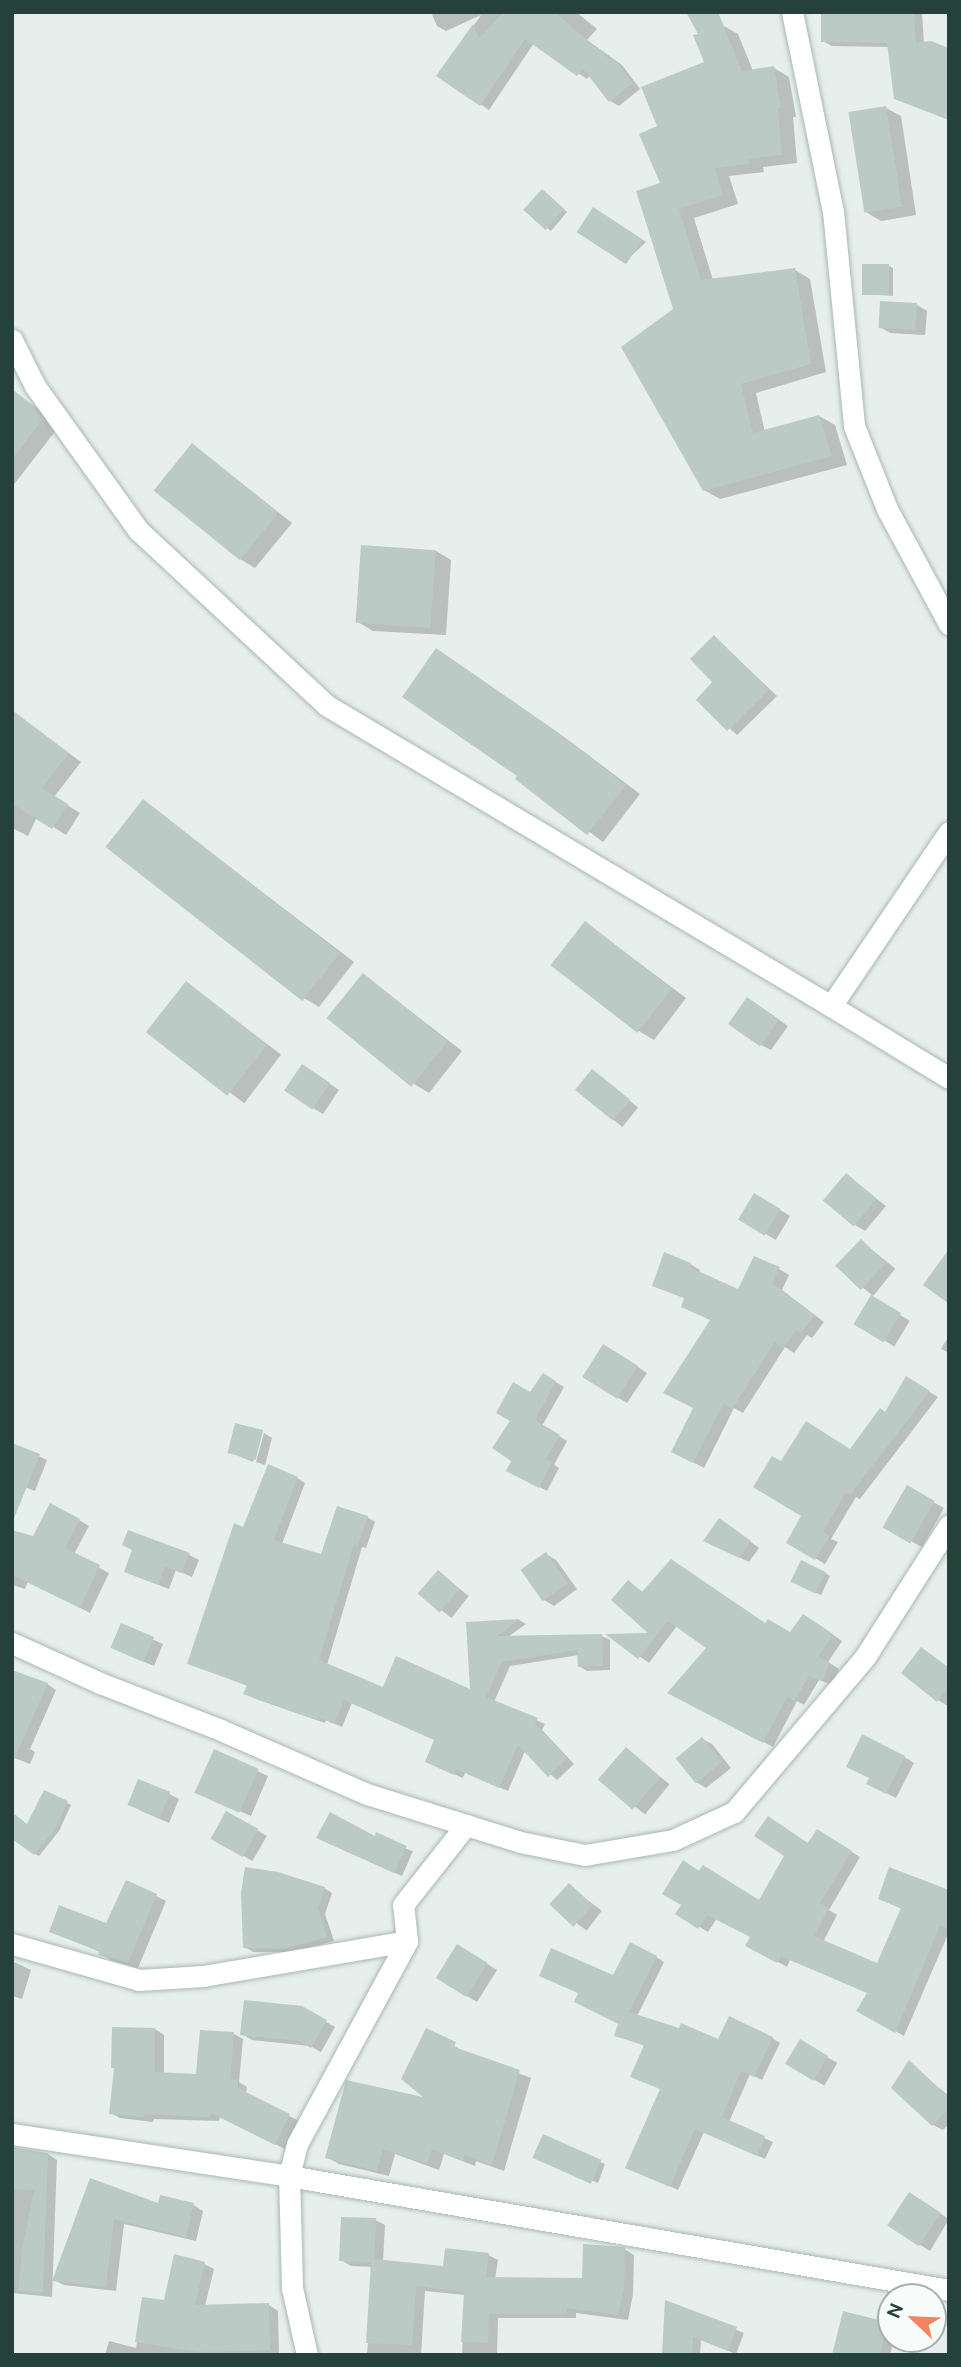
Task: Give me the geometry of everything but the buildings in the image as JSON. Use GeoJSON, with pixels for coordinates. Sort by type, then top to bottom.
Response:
{"type":"FeatureCollection","features":[{"type":"Feature","properties":{"kind":"street"},"geometry":{"type":"LineString","coordinates":[[792,12],[833,211],[854,426],[887,509],[949,624]]}},
{"type":"Feature","properties":{"kind":"street"},"geometry":{"type":"LineString","coordinates":[[12,340],[35,386],[138,530],[326,705],[949,1078]]}},
{"type":"Feature","properties":{"kind":"street"},"geometry":{"type":"LineString","coordinates":[[831,1006],[949,832]]}},
{"type":"Feature","properties":{"kind":"street"},"geometry":{"type":"LineString","coordinates":[[12,1643],[100,1683],[221,1730],[367,1794],[520,1842],[585,1855],[673,1840],[734,1812],[865,1657],[949,1525]]}},
{"type":"Feature","properties":{"kind":"street"},"geometry":{"type":"LineString","coordinates":[[307,2355],[292,2288],[289,2176],[297,2144],[407,1941],[403,1905],[466,1825]]}},
{"type":"Feature","properties":{"kind":"street"},"geometry":{"type":"LineString","coordinates":[[12,1944],[139,1980],[203,1976],[407,1941]]}},
{"type":"Feature","properties":{"kind":"street"},"geometry":{"type":"LineString","coordinates":[[12,2134],[289,2176],[949,2290]]}}]}
